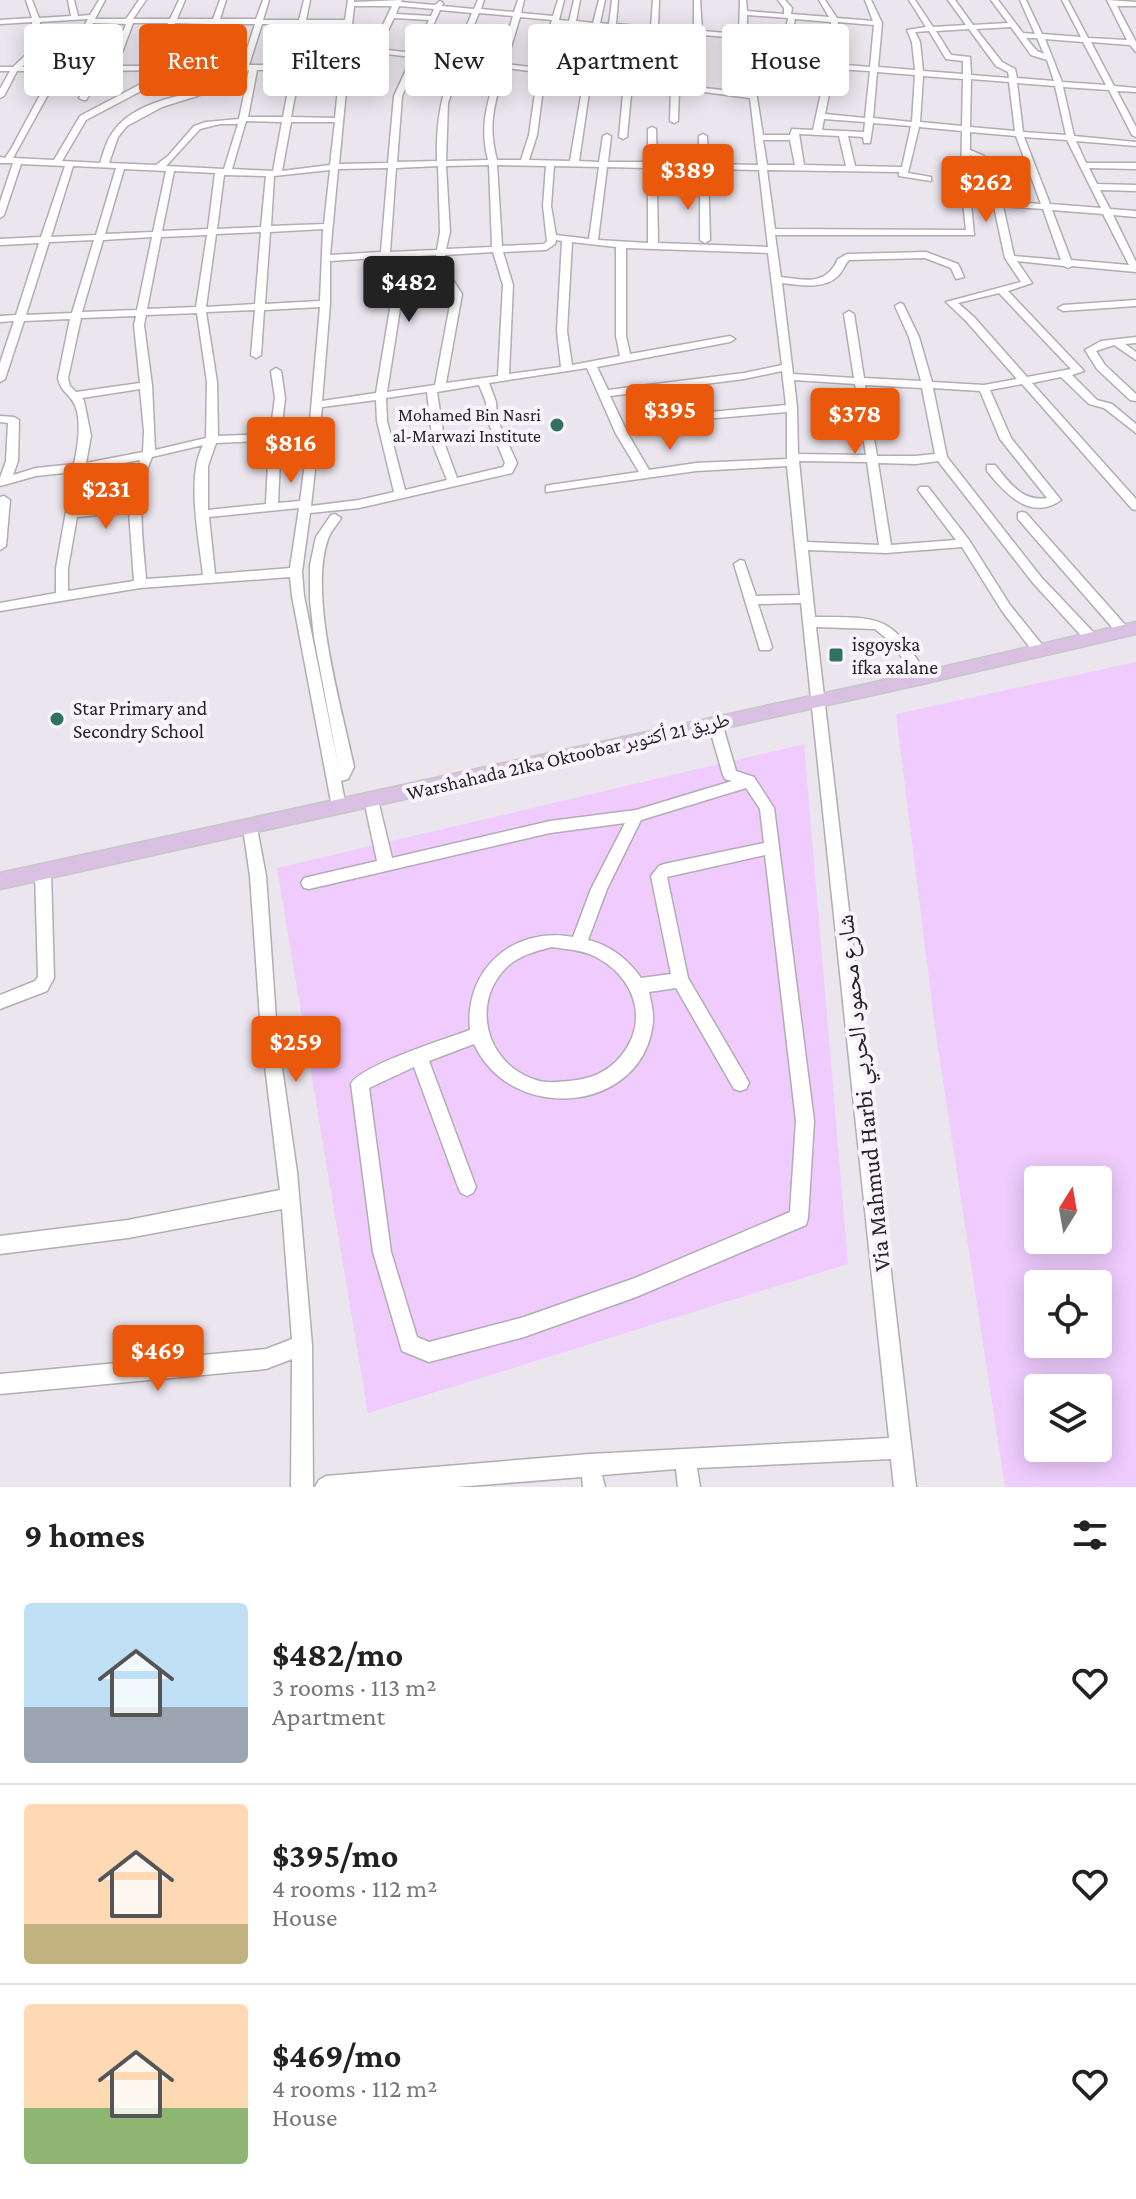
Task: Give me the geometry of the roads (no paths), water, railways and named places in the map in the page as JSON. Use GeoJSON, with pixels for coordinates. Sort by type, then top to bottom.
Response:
{"type":"FeatureCollection","features":[{"type":"Feature","properties":{"kind":"main road","name":"Warshahada 21ka Oktoobar طريق 21 أكتوبر"},"geometry":{"type":"LineString","coordinates":[[0,881],[250,828],[1129,629]]}},
{"type":"Feature","properties":{"kind":"street"},"geometry":{"type":"LineString","coordinates":[[0,96],[16,69],[36,50],[36,19],[30,1],[44,0]]}},
{"type":"Feature","properties":{"kind":"street"},"geometry":{"type":"LineString","coordinates":[[71,0],[75,17]]}},
{"type":"Feature","properties":{"kind":"street"},"geometry":{"type":"LineString","coordinates":[[89,24],[102,0]]}},
{"type":"Feature","properties":{"kind":"street"},"geometry":{"type":"LineString","coordinates":[[123,33],[143,0]]}},
{"type":"Feature","properties":{"kind":"street"},"geometry":{"type":"LineString","coordinates":[[172,22],[182,0]]}},
{"type":"Feature","properties":{"kind":"street"},"geometry":{"type":"LineString","coordinates":[[215,22],[223,0]]}},
{"type":"Feature","properties":{"kind":"street"},"geometry":{"type":"LineString","coordinates":[[209,577],[203,461],[212,440],[212,382],[201,309],[209,232],[223,172],[242,120],[248,70],[266,0]]}},
{"type":"Feature","properties":{"kind":"street"},"geometry":{"type":"LineString","coordinates":[[302,23],[307,0]]}},
{"type":"Feature","properties":{"kind":"street"},"geometry":{"type":"LineString","coordinates":[[472,24],[481,0]]}},
{"type":"Feature","properties":{"kind":"street"},"geometry":{"type":"LineString","coordinates":[[512,27],[521,0]]}},
{"type":"Feature","properties":{"kind":"street"},"geometry":{"type":"LineString","coordinates":[[554,24],[561,0]]}},
{"type":"Feature","properties":{"kind":"street"},"geometry":{"type":"LineString","coordinates":[[572,23],[577,0]]}},
{"type":"Feature","properties":{"kind":"street"},"geometry":{"type":"LineString","coordinates":[[598,24],[602,0]]}},
{"type":"Feature","properties":{"kind":"street"},"geometry":{"type":"LineString","coordinates":[[612,24],[615,0]]}},
{"type":"Feature","properties":{"kind":"street"},"geometry":{"type":"LineString","coordinates":[[654,24],[656,0]]}},
{"type":"Feature","properties":{"kind":"street"},"geometry":{"type":"LineString","coordinates":[[697,0],[698,24]]}},
{"type":"Feature","properties":{"kind":"street","name":"Via Mahmud Harbi شارع محمود الحربي"},"geometry":{"type":"LineString","coordinates":[[743,0],[744,24]]}},
{"type":"Feature","properties":{"kind":"street"},"geometry":{"type":"LineString","coordinates":[[781,0],[788,8],[789,24]]}},
{"type":"Feature","properties":{"kind":"street"},"geometry":{"type":"LineString","coordinates":[[822,0],[835,24]]}},
{"type":"Feature","properties":{"kind":"street"},"geometry":{"type":"LineString","coordinates":[[800,169],[794,131],[866,138],[878,23],[868,0]]}},
{"type":"Feature","properties":{"kind":"street"},"geometry":{"type":"LineString","coordinates":[[769,232],[971,233],[965,151],[967,59],[949,57],[912,0]]}},
{"type":"Feature","properties":{"kind":"street"},"geometry":{"type":"LineString","coordinates":[[951,0],[999,64],[1012,71],[1019,133],[1068,265]]}},
{"type":"Feature","properties":{"kind":"street"},"geometry":{"type":"LineString","coordinates":[[994,0],[1034,53],[1049,58]]}},
{"type":"Feature","properties":{"kind":"street"},"geometry":{"type":"LineString","coordinates":[[1023,0],[1060,85],[1071,140],[1096,187],[1105,213],[1136,269]]}},
{"type":"Feature","properties":{"kind":"street"},"geometry":{"type":"LineString","coordinates":[[1065,0],[1136,135]]}},
{"type":"Feature","properties":{"kind":"street"},"geometry":{"type":"LineString","coordinates":[[0,22],[75,17],[128,22],[347,22],[351,2],[398,2],[439,4],[585,24]]}},
{"type":"Feature","properties":{"kind":"street"},"geometry":{"type":"LineString","coordinates":[[386,24],[398,2]]}},
{"type":"Feature","properties":{"kind":"street"},"geometry":{"type":"LineString","coordinates":[[1111,2],[1134,42]]}},
{"type":"Feature","properties":{"kind":"street"},"geometry":{"type":"LineString","coordinates":[[1111,2],[1136,4]]}},
{"type":"Feature","properties":{"kind":"street"},"geometry":{"type":"LineString","coordinates":[[430,24],[439,4]]}},
{"type":"Feature","properties":{"kind":"street"},"geometry":{"type":"LineString","coordinates":[[744,13],[878,23]]}},
{"type":"Feature","properties":{"kind":"street"},"geometry":{"type":"LineString","coordinates":[[390,16],[432,18]]}},
{"type":"Feature","properties":{"kind":"street"},"geometry":{"type":"LineString","coordinates":[[1122,21],[1136,21]]}},
{"type":"Feature","properties":{"kind":"street"},"geometry":{"type":"LineString","coordinates":[[928,179],[902,174],[914,141],[919,46],[911,30],[1011,25]]}},
{"type":"Feature","properties":{"kind":"street"},"geometry":{"type":"LineString","coordinates":[[1020,35],[1134,42]]}},
{"type":"Feature","properties":{"kind":"street"},"geometry":{"type":"LineString","coordinates":[[849,68],[1136,90]]}},
{"type":"Feature","properties":{"kind":"street"},"geometry":{"type":"LineString","coordinates":[[0,69],[24,69]]}},
{"type":"Feature","properties":{"kind":"street"},"geometry":{"type":"LineString","coordinates":[[248,70],[263,69]]}},
{"type":"Feature","properties":{"kind":"street"},"geometry":{"type":"LineString","coordinates":[[400,495],[385,446],[381,398],[395,309],[382,256],[398,96],[405,81]]}},
{"type":"Feature","properties":{"kind":"street"},"geometry":{"type":"LineString","coordinates":[[58,161],[83,118],[139,88]]}},
{"type":"Feature","properties":{"kind":"street"},"geometry":{"type":"LineString","coordinates":[[0,215],[9,160],[37,113],[42,96]]}},
{"type":"Feature","properties":{"kind":"street"},"geometry":{"type":"LineString","coordinates":[[104,164],[113,138],[125,123],[173,98],[196,99],[197,96]]}},
{"type":"Feature","properties":{"kind":"street"},"geometry":{"type":"LineString","coordinates":[[256,355],[273,174],[291,96]]}},
{"type":"Feature","properties":{"kind":"street"},"geometry":{"type":"LineString","coordinates":[[339,807],[296,572],[316,405],[325,304],[325,258],[340,96]]}},
{"type":"Feature","properties":{"kind":"street"},"geometry":{"type":"LineString","coordinates":[[445,96],[440,118],[445,235],[442,270],[455,284],[457,294],[436,390],[439,445],[454,484]]}},
{"type":"Feature","properties":{"kind":"street"},"geometry":{"type":"LineString","coordinates":[[493,96],[487,140],[493,162],[497,249],[508,285],[503,379]]}},
{"type":"Feature","properties":{"kind":"street"},"geometry":{"type":"LineString","coordinates":[[524,163],[533,135],[538,96]]}},
{"type":"Feature","properties":{"kind":"street"},"geometry":{"type":"LineString","coordinates":[[574,164],[583,96]]}},
{"type":"Feature","properties":{"kind":"street"},"geometry":{"type":"LineString","coordinates":[[623,137],[627,96]]}},
{"type":"Feature","properties":{"kind":"street"},"geometry":{"type":"LineString","coordinates":[[674,96],[674,121]]}},
{"type":"Feature","properties":{"kind":"street","name":"Via Mahmud Harbi شارع محمود الحربي"},"geometry":{"type":"LineString","coordinates":[[754,96],[792,408],[801,546],[905,1487]]}},
{"type":"Feature","properties":{"kind":"street"},"geometry":{"type":"LineString","coordinates":[[817,132],[824,96]]}},
{"type":"Feature","properties":{"kind":"street"},"geometry":{"type":"LineString","coordinates":[[820,116],[1136,144]]}},
{"type":"Feature","properties":{"kind":"street"},"geometry":{"type":"LineString","coordinates":[[157,169],[183,147],[191,129],[199,123],[339,120]]}},
{"type":"Feature","properties":{"kind":"street"},"geometry":{"type":"LineString","coordinates":[[652,129],[655,190],[653,247]]}},
{"type":"Feature","properties":{"kind":"street"},"geometry":{"type":"LineString","coordinates":[[843,134],[851,169]]}},
{"type":"Feature","properties":{"kind":"street"},"geometry":{"type":"LineString","coordinates":[[593,243],[607,136]]}},
{"type":"Feature","properties":{"kind":"street"},"geometry":{"type":"LineString","coordinates":[[703,136],[705,240]]}},
{"type":"Feature","properties":{"kind":"street"},"geometry":{"type":"LineString","coordinates":[[759,137],[794,138]]}},
{"type":"Feature","properties":{"kind":"street"},"geometry":{"type":"LineString","coordinates":[[965,151],[980,156],[991,174],[1010,258],[1027,283],[951,302],[1136,506]]}},
{"type":"Feature","properties":{"kind":"street"},"geometry":{"type":"LineString","coordinates":[[9,160],[273,174],[334,167],[493,162],[906,170]]}},
{"type":"Feature","properties":{"kind":"street"},"geometry":{"type":"LineString","coordinates":[[0,379],[42,241],[70,163]]}},
{"type":"Feature","properties":{"kind":"street"},"geometry":{"type":"LineString","coordinates":[[325,258],[546,247],[552,237],[547,206],[550,164]]}},
{"type":"Feature","properties":{"kind":"street"},"geometry":{"type":"LineString","coordinates":[[121,165],[76,316],[63,378],[65,387],[77,395],[147,385]]}},
{"type":"Feature","properties":{"kind":"street"},"geometry":{"type":"LineString","coordinates":[[1083,165],[1136,166]]}},
{"type":"Feature","properties":{"kind":"street"},"geometry":{"type":"LineString","coordinates":[[140,584],[135,508],[142,467],[149,452],[147,385],[139,334],[140,311],[170,170]]}},
{"type":"Feature","properties":{"kind":"street"},"geometry":{"type":"LineString","coordinates":[[655,190],[704,183]]}},
{"type":"Feature","properties":{"kind":"street"},"geometry":{"type":"LineString","coordinates":[[1096,187],[1136,188]]}},
{"type":"Feature","properties":{"kind":"street"},"geometry":{"type":"LineString","coordinates":[[998,203],[1050,210],[1136,214]]}},
{"type":"Feature","properties":{"kind":"street"},"geometry":{"type":"LineString","coordinates":[[0,242],[329,226]]}},
{"type":"Feature","properties":{"kind":"street"},"geometry":{"type":"LineString","coordinates":[[552,237],[567,241],[653,247],[771,250]]}},
{"type":"Feature","properties":{"kind":"street"},"geometry":{"type":"LineString","coordinates":[[1120,239],[1136,241]]}},
{"type":"Feature","properties":{"kind":"street"},"geometry":{"type":"LineString","coordinates":[[567,241],[562,319],[567,369]]}},
{"type":"Feature","properties":{"kind":"street"},"geometry":{"type":"LineString","coordinates":[[621,245],[621,336],[625,358]]}},
{"type":"Feature","properties":{"kind":"street"},"geometry":{"type":"LineString","coordinates":[[775,279],[821,281],[840,271],[841,261],[847,257],[926,255],[955,266],[959,277]]}},
{"type":"Feature","properties":{"kind":"street"},"geometry":{"type":"LineString","coordinates":[[1010,258],[1136,269]]}},
{"type":"Feature","properties":{"kind":"street"},"geometry":{"type":"LineString","coordinates":[[1002,290],[1079,371]]}},
{"type":"Feature","properties":{"kind":"street"},"geometry":{"type":"LineString","coordinates":[[1063,308],[1136,303]]}},
{"type":"Feature","properties":{"kind":"street"},"geometry":{"type":"LineString","coordinates":[[0,319],[325,304]]}},
{"type":"Feature","properties":{"kind":"street"},"geometry":{"type":"LineString","coordinates":[[900,306],[909,323],[937,423],[941,457],[1037,580],[1091,638]]}},
{"type":"Feature","properties":{"kind":"street"},"geometry":{"type":"LineString","coordinates":[[849,314],[886,549]]}},
{"type":"Feature","properties":{"kind":"street"},"geometry":{"type":"LineString","coordinates":[[316,405],[436,390],[730,339]]}},
{"type":"Feature","properties":{"kind":"street"},"geometry":{"type":"LineString","coordinates":[[1135,398],[1101,367],[1090,347],[1136,340]]}},
{"type":"Feature","properties":{"kind":"street"},"geometry":{"type":"LineString","coordinates":[[1116,342],[1136,357]]}},
{"type":"Feature","properties":{"kind":"street"},"geometry":{"type":"LineString","coordinates":[[591,365],[645,473]]}},
{"type":"Feature","properties":{"kind":"street"},"geometry":{"type":"LineString","coordinates":[[604,394],[787,372],[861,381],[984,388],[1101,367]]}},
{"type":"Feature","properties":{"kind":"street"},"geometry":{"type":"LineString","coordinates":[[275,437],[280,398],[276,371]]}},
{"type":"Feature","properties":{"kind":"street"},"geometry":{"type":"LineString","coordinates":[[1063,373],[1090,400],[1100,403],[1136,430]]}},
{"type":"Feature","properties":{"kind":"street"},"geometry":{"type":"LineString","coordinates":[[204,514],[272,507],[359,504],[454,484],[510,468],[511,463],[492,419],[491,402],[483,382]]}},
{"type":"Feature","properties":{"kind":"street"},"geometry":{"type":"LineString","coordinates":[[984,388],[1006,439],[1055,500],[1025,503],[991,468]]}},
{"type":"Feature","properties":{"kind":"street"},"geometry":{"type":"LineString","coordinates":[[62,595],[62,568],[85,436],[77,395]]}},
{"type":"Feature","properties":{"kind":"street"},"geometry":{"type":"LineString","coordinates":[[1100,403],[1135,398]]}},
{"type":"Feature","properties":{"kind":"street"},"geometry":{"type":"LineString","coordinates":[[656,420],[792,408]]}},
{"type":"Feature","properties":{"kind":"street"},"geometry":{"type":"LineString","coordinates":[[0,419],[14,420],[12,461],[3,480]]}},
{"type":"Feature","properties":{"kind":"street"},"geometry":{"type":"LineString","coordinates":[[3,480],[80,468],[212,440],[313,435]]}},
{"type":"Feature","properties":{"kind":"street"},"geometry":{"type":"LineString","coordinates":[[550,489],[645,473],[793,459],[916,460],[941,457]]}},
{"type":"Feature","properties":{"kind":"street"},"geometry":{"type":"LineString","coordinates":[[272,507],[274,460]]}},
{"type":"Feature","properties":{"kind":"street"},"geometry":{"type":"LineString","coordinates":[[924,490],[1039,650]]}},
{"type":"Feature","properties":{"kind":"street"},"geometry":{"type":"LineString","coordinates":[[0,546],[4,500]]}},
{"type":"Feature","properties":{"kind":"street"},"geometry":{"type":"LineString","coordinates":[[73,514],[110,513],[135,508]]}},
{"type":"Feature","properties":{"kind":"street"},"geometry":{"type":"LineString","coordinates":[[1022,516],[1129,629]]}},
{"type":"Feature","properties":{"kind":"street"},"geometry":{"type":"LineString","coordinates":[[333,777],[343,775],[347,767],[324,650],[316,565],[321,534],[335,518]]}},
{"type":"Feature","properties":{"kind":"street"},"geometry":{"type":"LineString","coordinates":[[801,546],[886,549],[965,543]]}},
{"type":"Feature","properties":{"kind":"street"},"geometry":{"type":"LineString","coordinates":[[740,564],[765,647]]}},
{"type":"Feature","properties":{"kind":"street"},"geometry":{"type":"LineString","coordinates":[[0,607],[140,584],[296,572]]}},
{"type":"Feature","properties":{"kind":"street"},"geometry":{"type":"LineString","coordinates":[[753,600],[808,599]]}},
{"type":"Feature","properties":{"kind":"street"},"geometry":{"type":"LineString","coordinates":[[810,622],[873,622],[884,626],[922,678]]}},
{"type":"Feature","properties":{"kind":"street"},"geometry":{"type":"LineString","coordinates":[[479,1034],[420,1060],[368,1076],[359,1089],[382,1252],[409,1344],[416,1350],[429,1352],[524,1327],[636,1287],[791,1224],[801,1212],[805,1121],[767,808],[749,781],[730,775],[715,723]]}},
{"type":"Feature","properties":{"kind":"street"},"geometry":{"type":"LineString","coordinates":[[309,883],[550,827],[636,816],[749,781]]}},
{"type":"Feature","properties":{"kind":"street"},"geometry":{"type":"LineString","coordinates":[[371,800],[386,866]]}},
{"type":"Feature","properties":{"kind":"street"},"geometry":{"type":"LineString","coordinates":[[580,941],[599,889],[636,816]]}},
{"type":"Feature","properties":{"kind":"street"},"geometry":{"type":"LineString","coordinates":[[250,828],[263,922],[269,1033],[289,1198],[302,1345],[302,1487]]}},
{"type":"Feature","properties":{"kind":"street"},"geometry":{"type":"LineString","coordinates":[[740,1083],[680,980],[659,879],[661,872],[773,847]]}},
{"type":"Feature","properties":{"kind":"street"},"geometry":{"type":"LineString","coordinates":[[0,1002],[41,986],[46,978],[43,872]]}},
{"type":"Feature","properties":{"kind":"street"},"geometry":{"type":"LineString","coordinates":[[552,940],[580,941],[605,950],[625,965],[639,986],[645,1006],[645,1026],[639,1046],[627,1064],[610,1078],[589,1088],[566,1092],[543,1090],[520,1083],[502,1070],[488,1053],[479,1034],[477,1008],[485,983],[502,962],[525,947],[552,940]]}},
{"type":"Feature","properties":{"kind":"street"},"geometry":{"type":"LineString","coordinates":[[639,986],[680,980]]}},
{"type":"Feature","properties":{"kind":"street"},"geometry":{"type":"LineString","coordinates":[[420,1060],[467,1187]]}},
{"type":"Feature","properties":{"kind":"street"},"geometry":{"type":"LineString","coordinates":[[0,1245],[128,1229],[289,1198]]}},
{"type":"Feature","properties":{"kind":"street"},"geometry":{"type":"LineString","coordinates":[[0,1384],[266,1359],[302,1345]]}},
{"type":"Feature","properties":{"kind":"street"},"geometry":{"type":"LineString","coordinates":[[326,1487],[508,1479],[590,1464],[902,1448]]}},
{"type":"Feature","properties":{"kind":"street"},"geometry":{"type":"LineString","coordinates":[[685,1458],[689,1487]]}},
{"type":"Feature","properties":{"kind":"street"},"geometry":{"type":"LineString","coordinates":[[590,1464],[594,1487]]}},
{"type":"Feature","properties":{"kind":"place","name":"Mohamed Bin Nasri al-Marwazi Institute"},"geometry":{"type":"Point","coordinates":[557,425]}},
{"type":"Feature","properties":{"kind":"place","name":"isgoyska ifka xalane"},"geometry":{"type":"Point","coordinates":[836,655]}},
{"type":"Feature","properties":{"kind":"place","name":"Star Primary and Secondry School"},"geometry":{"type":"Point","coordinates":[57,719]}}]}
